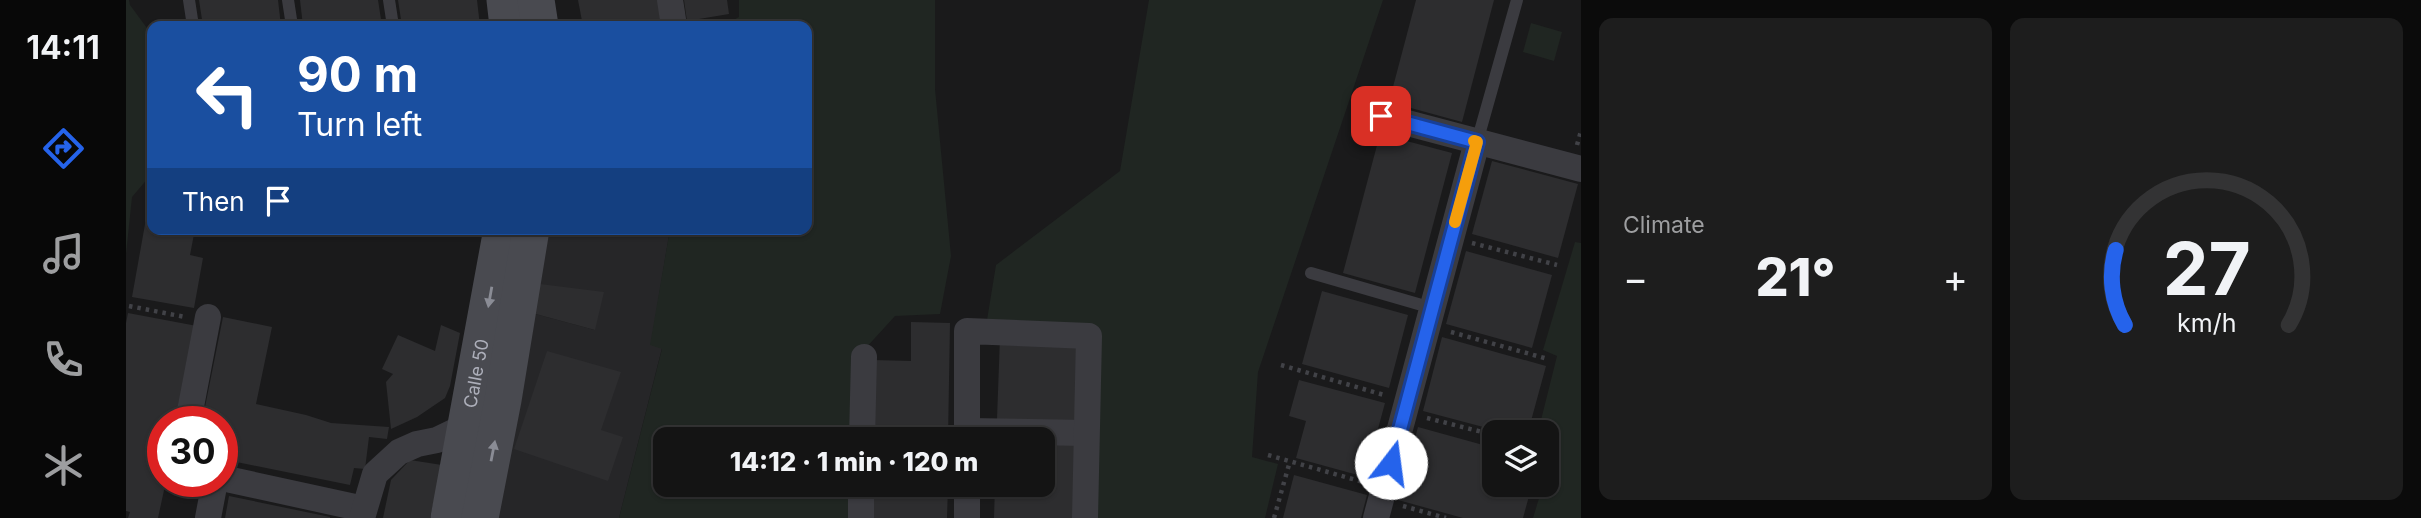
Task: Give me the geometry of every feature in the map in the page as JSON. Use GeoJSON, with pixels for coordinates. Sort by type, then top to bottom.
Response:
{"type":"FeatureCollection","features":[{"type":"Feature","properties":{"kind":"main road"},"geometry":{"type":"LineString","coordinates":[[505,0],[507,21]]}},
{"type":"Feature","properties":{"kind":"main road"},"geometry":{"type":"LineString","coordinates":[[536,0],[539,21]]}},
{"type":"Feature","properties":{"kind":"main road","name":"Calle 50"},"geometry":{"type":"LineString","coordinates":[[449,518],[501,235]]}},
{"type":"Feature","properties":{"kind":"main road","name":"Calle 50"},"geometry":{"type":"LineString","coordinates":[[480,518],[503,400],[530,235]]}},
{"type":"Feature","properties":{"kind":"street"},"geometry":{"type":"LineString","coordinates":[[670,0],[673,21]]}},
{"type":"Feature","properties":{"kind":"street"},"geometry":{"type":"LineString","coordinates":[[1381,116],[1581,169]]}},
{"type":"Feature","properties":{"kind":"street"},"geometry":{"type":"LineString","coordinates":[[1380,502],[1477,142]]}},
{"type":"Feature","properties":{"kind":"street"},"geometry":{"type":"LineString","coordinates":[[191,406],[207,319]]}},
{"type":"Feature","properties":{"kind":"street"},"geometry":{"type":"LineString","coordinates":[[967,427],[967,331],[1088,337],[1085,518]]}},
{"type":"Feature","properties":{"kind":"street"},"geometry":{"type":"LineString","coordinates":[[862,427],[864,357]]}},
{"type":"Feature","properties":{"kind":"street"},"geometry":{"type":"LineString","coordinates":[[238,482],[363,514],[375,474],[399,452],[417,444],[437,440],[466,426]]}},
{"type":"Feature","properties":{"kind":"street"},"geometry":{"type":"LineString","coordinates":[[1055,434],[1086,433]]}},
{"type":"Feature","properties":{"kind":"street"},"geometry":{"type":"LineString","coordinates":[[208,518],[212,497]]}},
{"type":"Feature","properties":{"kind":"street"},"geometry":{"type":"LineString","coordinates":[[860,518],[861,497]]}},
{"type":"Feature","properties":{"kind":"street"},"geometry":{"type":"LineString","coordinates":[[967,497],[967,518]]}},
{"type":"Feature","properties":{"kind":"lane"},"geometry":{"type":"LineString","coordinates":[[189,0],[192,21]]}},
{"type":"Feature","properties":{"kind":"lane"},"geometry":{"type":"LineString","coordinates":[[288,0],[291,21]]}},
{"type":"Feature","properties":{"kind":"lane"},"geometry":{"type":"LineString","coordinates":[[389,0],[392,21]]}},
{"type":"Feature","properties":{"kind":"lane"},"geometry":{"type":"LineString","coordinates":[[1477,142],[1517,0]]}},
{"type":"Feature","properties":{"kind":"lane"},"geometry":{"type":"LineString","coordinates":[[1311,273],[1430,317]]}},
{"type":"Feature","properties":{"kind":"path"},"geometry":{"type":"LineString","coordinates":[[1451,238],[1557,265]]}},
{"type":"Feature","properties":{"kind":"path"},"geometry":{"type":"LineString","coordinates":[[128,306],[207,319]]}},
{"type":"Feature","properties":{"kind":"path"},"geometry":{"type":"LineString","coordinates":[[1430,317],[1548,359]]}},
{"type":"Feature","properties":{"kind":"path"},"geometry":{"type":"LineString","coordinates":[[1281,365],[1482,431]]}},
{"type":"Feature","properties":{"kind":"path"},"geometry":{"type":"LineString","coordinates":[[1268,455],[1290,461],[1380,502],[1446,518]]}},
{"type":"Feature","properties":{"kind":"path"},"geometry":{"type":"LineString","coordinates":[[1274,518],[1290,461]]}},
{"type":"Feature","properties":{"kind":"shaded area"},"geometry":{"type":"Polygon","coordinates":[[[126,0],[129,0],[147,28],[147,179],[132,197],[126,254],[126,0]]]}},
{"type":"Feature","properties":{"kind":"shaded area"},"geometry":{"type":"Polygon","coordinates":[[[739,0],[935,0],[935,89],[951,256],[940,314],[895,316],[864,350],[855,427],[653,427],[653,497],[853,497],[852,518],[619,518],[662,349],[650,345],[669,235],[812,235],[812,21],[731,21],[739,17],[739,0]]]}},
{"type":"Feature","properties":{"kind":"shaded area"},"geometry":{"type":"Polygon","coordinates":[[[1149,0],[1383,0],[1258,372],[1252,457],[1278,464],[1265,518],[1094,518],[1055,446],[1055,427],[1045,427],[987,320],[996,265],[1120,171],[1149,0]]]}},
{"type":"Feature","properties":{"kind":"shaded area"},"geometry":{"type":"Polygon","coordinates":[[[1531,23],[1562,32],[1554,61],[1523,52],[1531,23]]]}},
{"type":"Feature","properties":{"kind":"shaded area"},"geometry":{"type":"Polygon","coordinates":[[[546,235],[669,235],[651,344],[662,348],[619,518],[496,518],[532,313],[595,330],[540,284],[546,235]]]}},
{"type":"Feature","properties":{"kind":"shaded area"},"geometry":{"type":"Polygon","coordinates":[[[1575,242],[1581,243],[1581,518],[1533,518],[1539,497],[1559,497],[1559,420],[1541,420],[1557,356],[1543,350],[1575,242]]]}},
{"type":"Feature","properties":{"kind":"building"},"geometry":{"type":"Polygon","coordinates":[[[199,0],[278,0],[280,21],[202,21],[199,0]]]}},
{"type":"Feature","properties":{"kind":"building"},"geometry":{"type":"Polygon","coordinates":[[[300,0],[378,0],[381,21],[302,21],[300,0]]]}},
{"type":"Feature","properties":{"kind":"building"},"geometry":{"type":"Polygon","coordinates":[[[398,0],[477,0],[479,21],[401,21],[398,0]]]}},
{"type":"Feature","properties":{"kind":"building"},"geometry":{"type":"Polygon","coordinates":[[[578,0],[665,0],[668,21],[582,21],[578,0]]]}},
{"type":"Feature","properties":{"kind":"building"},"geometry":{"type":"Polygon","coordinates":[[[684,0],[727,0],[729,14],[687,21],[684,0]]]}},
{"type":"Feature","properties":{"kind":"building"},"geometry":{"type":"Polygon","coordinates":[[[1416,0],[1494,0],[1462,122],[1389,102],[1416,0]]]}},
{"type":"Feature","properties":{"kind":"building"},"geometry":{"type":"Polygon","coordinates":[[[1380,134],[1452,153],[1415,293],[1343,273],[1380,134]]]}},
{"type":"Feature","properties":{"kind":"building"},"geometry":{"type":"Polygon","coordinates":[[[1492,161],[1578,184],[1558,258],[1472,234],[1492,161]]]}},
{"type":"Feature","properties":{"kind":"building"},"geometry":{"type":"Polygon","coordinates":[[[147,213],[147,235],[194,235],[190,255],[203,258],[194,308],[132,297],[147,213]]]}},
{"type":"Feature","properties":{"kind":"building"},"geometry":{"type":"Polygon","coordinates":[[[1466,251],[1552,275],[1532,348],[1446,324],[1466,251]]]}},
{"type":"Feature","properties":{"kind":"building"},"geometry":{"type":"Polygon","coordinates":[[[540,284],[604,292],[595,330],[532,313],[540,284]]]}},
{"type":"Feature","properties":{"kind":"building"},"geometry":{"type":"Polygon","coordinates":[[[1322,291],[1408,315],[1389,388],[1302,364],[1322,291]]]}},
{"type":"Feature","properties":{"kind":"building"},"geometry":{"type":"Polygon","coordinates":[[[128,313],[197,326],[181,406],[147,406],[147,497],[163,497],[158,518],[128,518],[130,512],[126,511],[128,313]]]}},
{"type":"Feature","properties":{"kind":"building"},"geometry":{"type":"Polygon","coordinates":[[[223,317],[272,327],[256,404],[331,423],[389,427],[387,439],[369,437],[365,469],[354,468],[350,485],[238,462],[238,406],[205,406],[223,317]]]}},
{"type":"Feature","properties":{"kind":"building"},"geometry":{"type":"Polygon","coordinates":[[[911,322],[950,323],[948,427],[871,427],[872,360],[911,361],[911,322]]]}},
{"type":"Feature","properties":{"kind":"building"},"geometry":{"type":"Polygon","coordinates":[[[441,325],[460,333],[450,386],[445,398],[417,417],[391,429],[386,382],[393,374],[382,369],[398,335],[435,351],[441,325]]]}},
{"type":"Feature","properties":{"kind":"building"},"geometry":{"type":"Polygon","coordinates":[[[1000,337],[1078,340],[1075,422],[997,419],[1000,337]]]}},
{"type":"Feature","properties":{"kind":"building"},"geometry":{"type":"Polygon","coordinates":[[[1442,337],[1546,366],[1531,420],[1482,420],[1482,427],[1423,411],[1442,337]]]}},
{"type":"Feature","properties":{"kind":"building"},"geometry":{"type":"Polygon","coordinates":[[[547,351],[621,372],[601,430],[623,437],[608,481],[514,449],[547,351]]]}},
{"type":"Feature","properties":{"kind":"building"},"geometry":{"type":"Polygon","coordinates":[[[1299,380],[1385,403],[1365,477],[1296,458],[1306,421],[1289,416],[1299,380]]]}},
{"type":"Feature","properties":{"kind":"building"},"geometry":{"type":"Polygon","coordinates":[[[1418,427],[1482,445],[1482,497],[1529,497],[1523,518],[1463,518],[1398,500],[1418,427]]]}},
{"type":"Feature","properties":{"kind":"building"},"geometry":{"type":"Polygon","coordinates":[[[1055,437],[1078,438],[1076,518],[994,518],[995,497],[1055,497],[1055,437]]]}},
{"type":"Feature","properties":{"kind":"building"},"geometry":{"type":"Polygon","coordinates":[[[410,460],[442,465],[430,518],[383,518],[391,480],[410,460]]]}},
{"type":"Feature","properties":{"kind":"building"},"geometry":{"type":"Polygon","coordinates":[[[1294,475],[1367,495],[1361,518],[1283,518],[1294,475]]]}},
{"type":"Feature","properties":{"kind":"building"},"geometry":{"type":"Polygon","coordinates":[[[229,497],[330,517],[330,518],[225,518],[229,497]]]}},
{"type":"Feature","properties":{"kind":"building"},"geometry":{"type":"Polygon","coordinates":[[[871,497],[948,497],[947,518],[870,518],[871,497]]]}},
{"type":"Feature","properties":{"kind":"slow traffic"},"geometry":{"type":"LineString","coordinates":[[1455,222],[1477,142],[1474,141]]}},
{"type":"Feature","properties":{"kind":"route"},"geometry":{"type":"LineString","coordinates":[[1381,116],[1477,142],[1391,463]]}}]}
